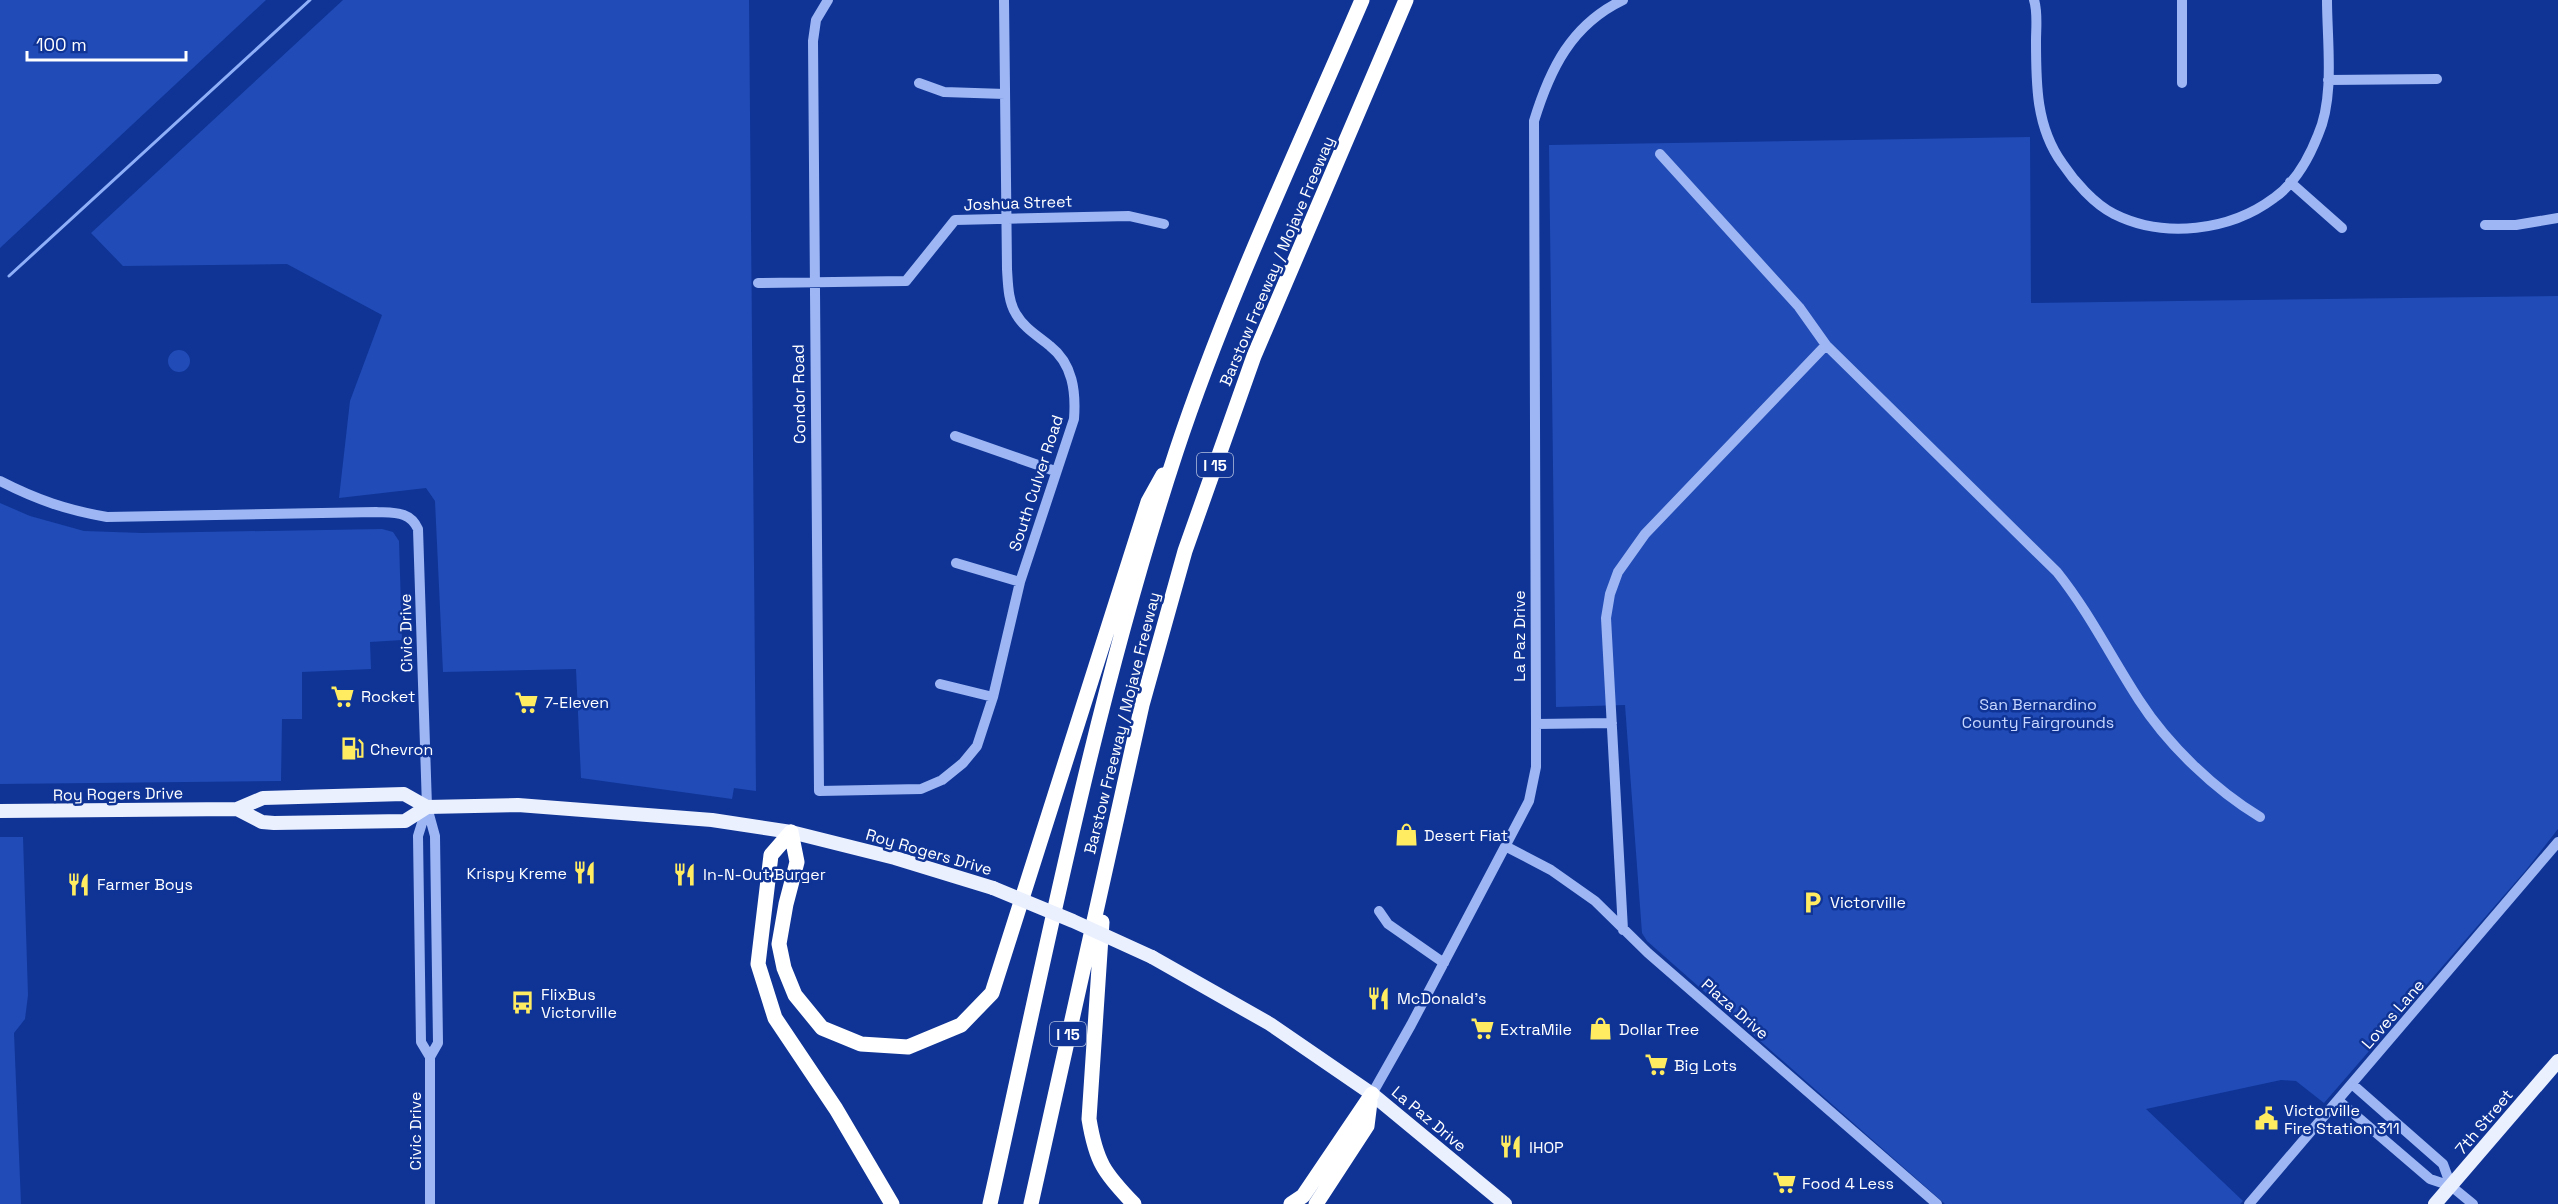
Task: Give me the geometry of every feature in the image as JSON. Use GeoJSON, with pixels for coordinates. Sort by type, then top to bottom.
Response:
{"type":"FeatureCollection","features":[{"type":"Feature","properties":{"kind":"highway","name":"Barstow Freeway / Mojave Freeway"},"geometry":{"type":"LineString","coordinates":[[990,1204],[1067,853],[1116,648],[1176,452],[1216,340],[1362,0]]}},
{"type":"Feature","properties":{"kind":"highway","name":"Barstow Freeway / Mojave Freeway"},"geometry":{"type":"LineString","coordinates":[[1031,1204],[1142,705],[1185,551],[1254,356],[1406,0]]}},
{"type":"Feature","properties":{"kind":"highway"},"geometry":{"type":"LineString","coordinates":[[1371,82],[1413,0]]}},
{"type":"Feature","properties":{"kind":"highway"},"geometry":{"type":"LineString","coordinates":[[791,832],[797,861],[786,903],[779,944],[784,968],[795,995],[822,1028],[861,1044],[908,1047],[962,1024],[992,993],[1148,502],[1176,452]]}},
{"type":"Feature","properties":{"kind":"highway"},"geometry":{"type":"LineString","coordinates":[[791,832],[771,855],[758,964],[775,1018],[836,1108],[892,1204]]}},
{"type":"Feature","properties":{"kind":"highway"},"geometry":{"type":"LineString","coordinates":[[1106,863],[1089,1119],[1093,1146],[1108,1177],[1134,1204]]}},
{"type":"Feature","properties":{"kind":"highway"},"geometry":{"type":"LineString","coordinates":[[1291,1204],[1303,1196],[1372,1094]]}},
{"type":"Feature","properties":{"kind":"highway"},"geometry":{"type":"LineString","coordinates":[[1316,1204],[1367,1126],[1372,1094]]}},
{"type":"Feature","properties":{"kind":"main road","name":"Roy Rogers Drive"},"geometry":{"type":"LineString","coordinates":[[0,811],[237,809],[263,798],[404,794],[427,807],[518,805],[712,820],[791,832],[895,858],[993,888],[1073,921],[1152,957],[1270,1024],[1372,1094]]}},
{"type":"Feature","properties":{"kind":"main road","name":"Roy Rogers Drive"},"geometry":{"type":"LineString","coordinates":[[237,809],[262,822],[274,823],[405,821],[427,807]]}},
{"type":"Feature","properties":{"kind":"main road","name":"7th Street"},"geometry":{"type":"LineString","coordinates":[[2435,1204],[2558,1061]]}},
{"type":"Feature","properties":{"kind":"main road","name":"La Paz Drive"},"geometry":{"type":"LineString","coordinates":[[1372,1094],[1505,1204]]}},
{"type":"Feature","properties":{"kind":"street","name":"Condor Road"},"geometry":{"type":"LineString","coordinates":[[819,791],[813,284],[813,41],[816,20],[828,0]]}},
{"type":"Feature","properties":{"kind":"street","name":"South Culver Road"},"geometry":{"type":"LineString","coordinates":[[819,791],[921,789],[942,780],[963,763],[977,746],[993,697],[1020,582],[1074,419],[1076,394],[1060,355],[1028,330],[1010,303],[1006,268],[1004,0]]}},
{"type":"Feature","properties":{"kind":"street","name":"La Paz Drive"},"geometry":{"type":"LineString","coordinates":[[1372,1094],[1507,847],[1533,785],[1536,767],[1534,121],[1545,85],[1563,51],[1583,27],[1623,0]]}},
{"type":"Feature","properties":{"kind":"street"},"geometry":{"type":"LineString","coordinates":[[2034,0],[2036,88],[2041,118],[2049,141],[2061,163],[2086,190],[2114,214],[2163,228],[2196,229],[2224,223],[2251,212],[2275,198],[2303,165],[2319,134],[2327,105],[2327,0]]}},
{"type":"Feature","properties":{"kind":"street"},"geometry":{"type":"LineString","coordinates":[[2182,0],[2182,83]]}},
{"type":"Feature","properties":{"kind":"street"},"geometry":{"type":"LineString","coordinates":[[2328,80],[2437,79]]}},
{"type":"Feature","properties":{"kind":"street"},"geometry":{"type":"LineString","coordinates":[[919,83],[944,92],[1005,94]]}},
{"type":"Feature","properties":{"kind":"street"},"geometry":{"type":"LineString","coordinates":[[1660,154],[1799,307],[1826,345],[2057,572],[2078,598],[2140,702],[2174,743],[2230,799],[2260,817]]}},
{"type":"Feature","properties":{"kind":"street"},"geometry":{"type":"LineString","coordinates":[[2290,182],[2342,228]]}},
{"type":"Feature","properties":{"kind":"street","name":"Joshua Street"},"geometry":{"type":"LineString","coordinates":[[758,283],[906,281],[955,220],[1006,217],[1129,216],[1164,224]]}},
{"type":"Feature","properties":{"kind":"street"},"geometry":{"type":"LineString","coordinates":[[2485,225],[2516,225],[2558,218]]}},
{"type":"Feature","properties":{"kind":"street"},"geometry":{"type":"LineString","coordinates":[[1623,930],[1606,618],[1610,594],[1618,572],[1645,534],[1826,345]]}},
{"type":"Feature","properties":{"kind":"street"},"geometry":{"type":"LineString","coordinates":[[956,436],[1055,471]]}},
{"type":"Feature","properties":{"kind":"street","name":"Civic Drive"},"geometry":{"type":"LineString","coordinates":[[0,481],[33,498],[68,510],[107,517],[399,513],[414,520],[418,529],[427,807],[435,836],[438,1043],[430,1057],[430,1204]]}},
{"type":"Feature","properties":{"kind":"street"},"geometry":{"type":"LineString","coordinates":[[956,563],[1020,582]]}},
{"type":"Feature","properties":{"kind":"street"},"geometry":{"type":"LineString","coordinates":[[940,684],[993,697]]}},
{"type":"Feature","properties":{"kind":"street"},"geometry":{"type":"LineString","coordinates":[[1536,724],[1612,723]]}},
{"type":"Feature","properties":{"kind":"street","name":"Civic Drive"},"geometry":{"type":"LineString","coordinates":[[427,807],[418,836],[421,1042],[430,1057]]}},
{"type":"Feature","properties":{"kind":"street","name":"Loves Lane"},"geometry":{"type":"LineString","coordinates":[[2249,1204],[2558,842]]}},
{"type":"Feature","properties":{"kind":"street","name":"Plaza Drive"},"geometry":{"type":"LineString","coordinates":[[1507,847],[1551,870],[1595,901],[1653,958],[1937,1204]]}},
{"type":"Feature","properties":{"kind":"street"},"geometry":{"type":"LineString","coordinates":[[1379,911],[1388,924],[1444,963]]}},
{"type":"Feature","properties":{"kind":"street"},"geometry":{"type":"LineString","coordinates":[[2352,1084],[2444,1164],[2451,1186]]}},
{"type":"Feature","properties":{"kind":"street"},"geometry":{"type":"LineString","coordinates":[[2339,1101],[2430,1179],[2451,1186],[2473,1204]]}},
{"type":"Feature","properties":{"kind":"green space"},"geometry":{"type":"Polygon","coordinates":[[[0,0],[266,0],[0,248],[0,0]]]}},
{"type":"Feature","properties":{"kind":"green space"},"geometry":{"type":"Polygon","coordinates":[[[343,0],[749,0],[756,791],[734,788],[732,799],[581,778],[576,669],[443,672],[435,501],[426,488],[339,498],[350,401],[382,315],[287,264],[123,266],[91,233],[343,0]]]}},
{"type":"Feature","properties":{"kind":"green space","name":"San Bernardino County Fairgrounds"},"geometry":{"type":"Polygon","coordinates":[[[2030,137],[2031,303],[2558,296],[2558,829],[2526,870],[2324,1103],[2296,1081],[2281,1080],[2146,1109],[2243,1201],[2240,1204],[1945,1204],[1647,941],[1642,933],[1625,705],[1556,707],[1549,145],[2030,137]]]}},
{"type":"Feature","properties":{"kind":"green space"},"geometry":{"type":"Polygon","coordinates":[[[179,350],[187,353],[190,361],[187,369],[179,372],[171,369],[168,361],[171,353],[179,350]]]}},
{"type":"Feature","properties":{"kind":"green space"},"geometry":{"type":"Polygon","coordinates":[[[0,503],[30,516],[84,531],[142,533],[382,529],[393,532],[399,541],[402,640],[370,642],[371,669],[302,672],[302,719],[282,719],[281,781],[0,784],[0,503]]]}},
{"type":"Feature","properties":{"kind":"green space"},"geometry":{"type":"Polygon","coordinates":[[[0,837],[23,837],[28,995],[25,1019],[14,1033],[21,1204],[0,1204],[0,837]]]}},
{"type":"Feature","properties":{"kind":"waterway"},"geometry":{"type":"LineString","coordinates":[[9,276],[310,0]]}},
{"type":"Feature","properties":{"kind":"place","name":"Rocket"},"geometry":{"type":"Point","coordinates":[343,696]}},
{"type":"Feature","properties":{"kind":"place","name":"7-Eleven"},"geometry":{"type":"Point","coordinates":[526,702]}},
{"type":"Feature","properties":{"kind":"place","name":"Chevron"},"geometry":{"type":"Point","coordinates":[352,749]}},
{"type":"Feature","properties":{"kind":"place","name":"Desert Fiat"},"geometry":{"type":"Point","coordinates":[1406,835]}},
{"type":"Feature","properties":{"kind":"place","name":"Krispy Kreme"},"geometry":{"type":"Point","coordinates":[585,873]}},
{"type":"Feature","properties":{"kind":"place","name":"In-N-Out Burger"},"geometry":{"type":"Point","coordinates":[685,874]}},
{"type":"Feature","properties":{"kind":"place","name":"Farmer Boys"},"geometry":{"type":"Point","coordinates":[79,884]}},
{"type":"Feature","properties":{"kind":"place","name":"Victorville"},"geometry":{"type":"Point","coordinates":[1812,902]}},
{"type":"Feature","properties":{"kind":"place","name":"McDonald's"},"geometry":{"type":"Point","coordinates":[1379,998]}},
{"type":"Feature","properties":{"kind":"place","name":"FlixBus Victorville"},"geometry":{"type":"Point","coordinates":[523,1003]}},
{"type":"Feature","properties":{"kind":"place","name":"ExtraMile"},"geometry":{"type":"Point","coordinates":[1482,1029]}},
{"type":"Feature","properties":{"kind":"place","name":"Dollar Tree"},"geometry":{"type":"Point","coordinates":[1601,1029]}},
{"type":"Feature","properties":{"kind":"place","name":"Big Lots"},"geometry":{"type":"Point","coordinates":[1656,1065]}},
{"type":"Feature","properties":{"kind":"place","name":"Victorville Fire Station 311"},"geometry":{"type":"Point","coordinates":[2266,1119]}},
{"type":"Feature","properties":{"kind":"place","name":"IHOP"},"geometry":{"type":"Point","coordinates":[1511,1147]}},
{"type":"Feature","properties":{"kind":"place","name":"Food 4 Less"},"geometry":{"type":"Point","coordinates":[1784,1183]}}]}
